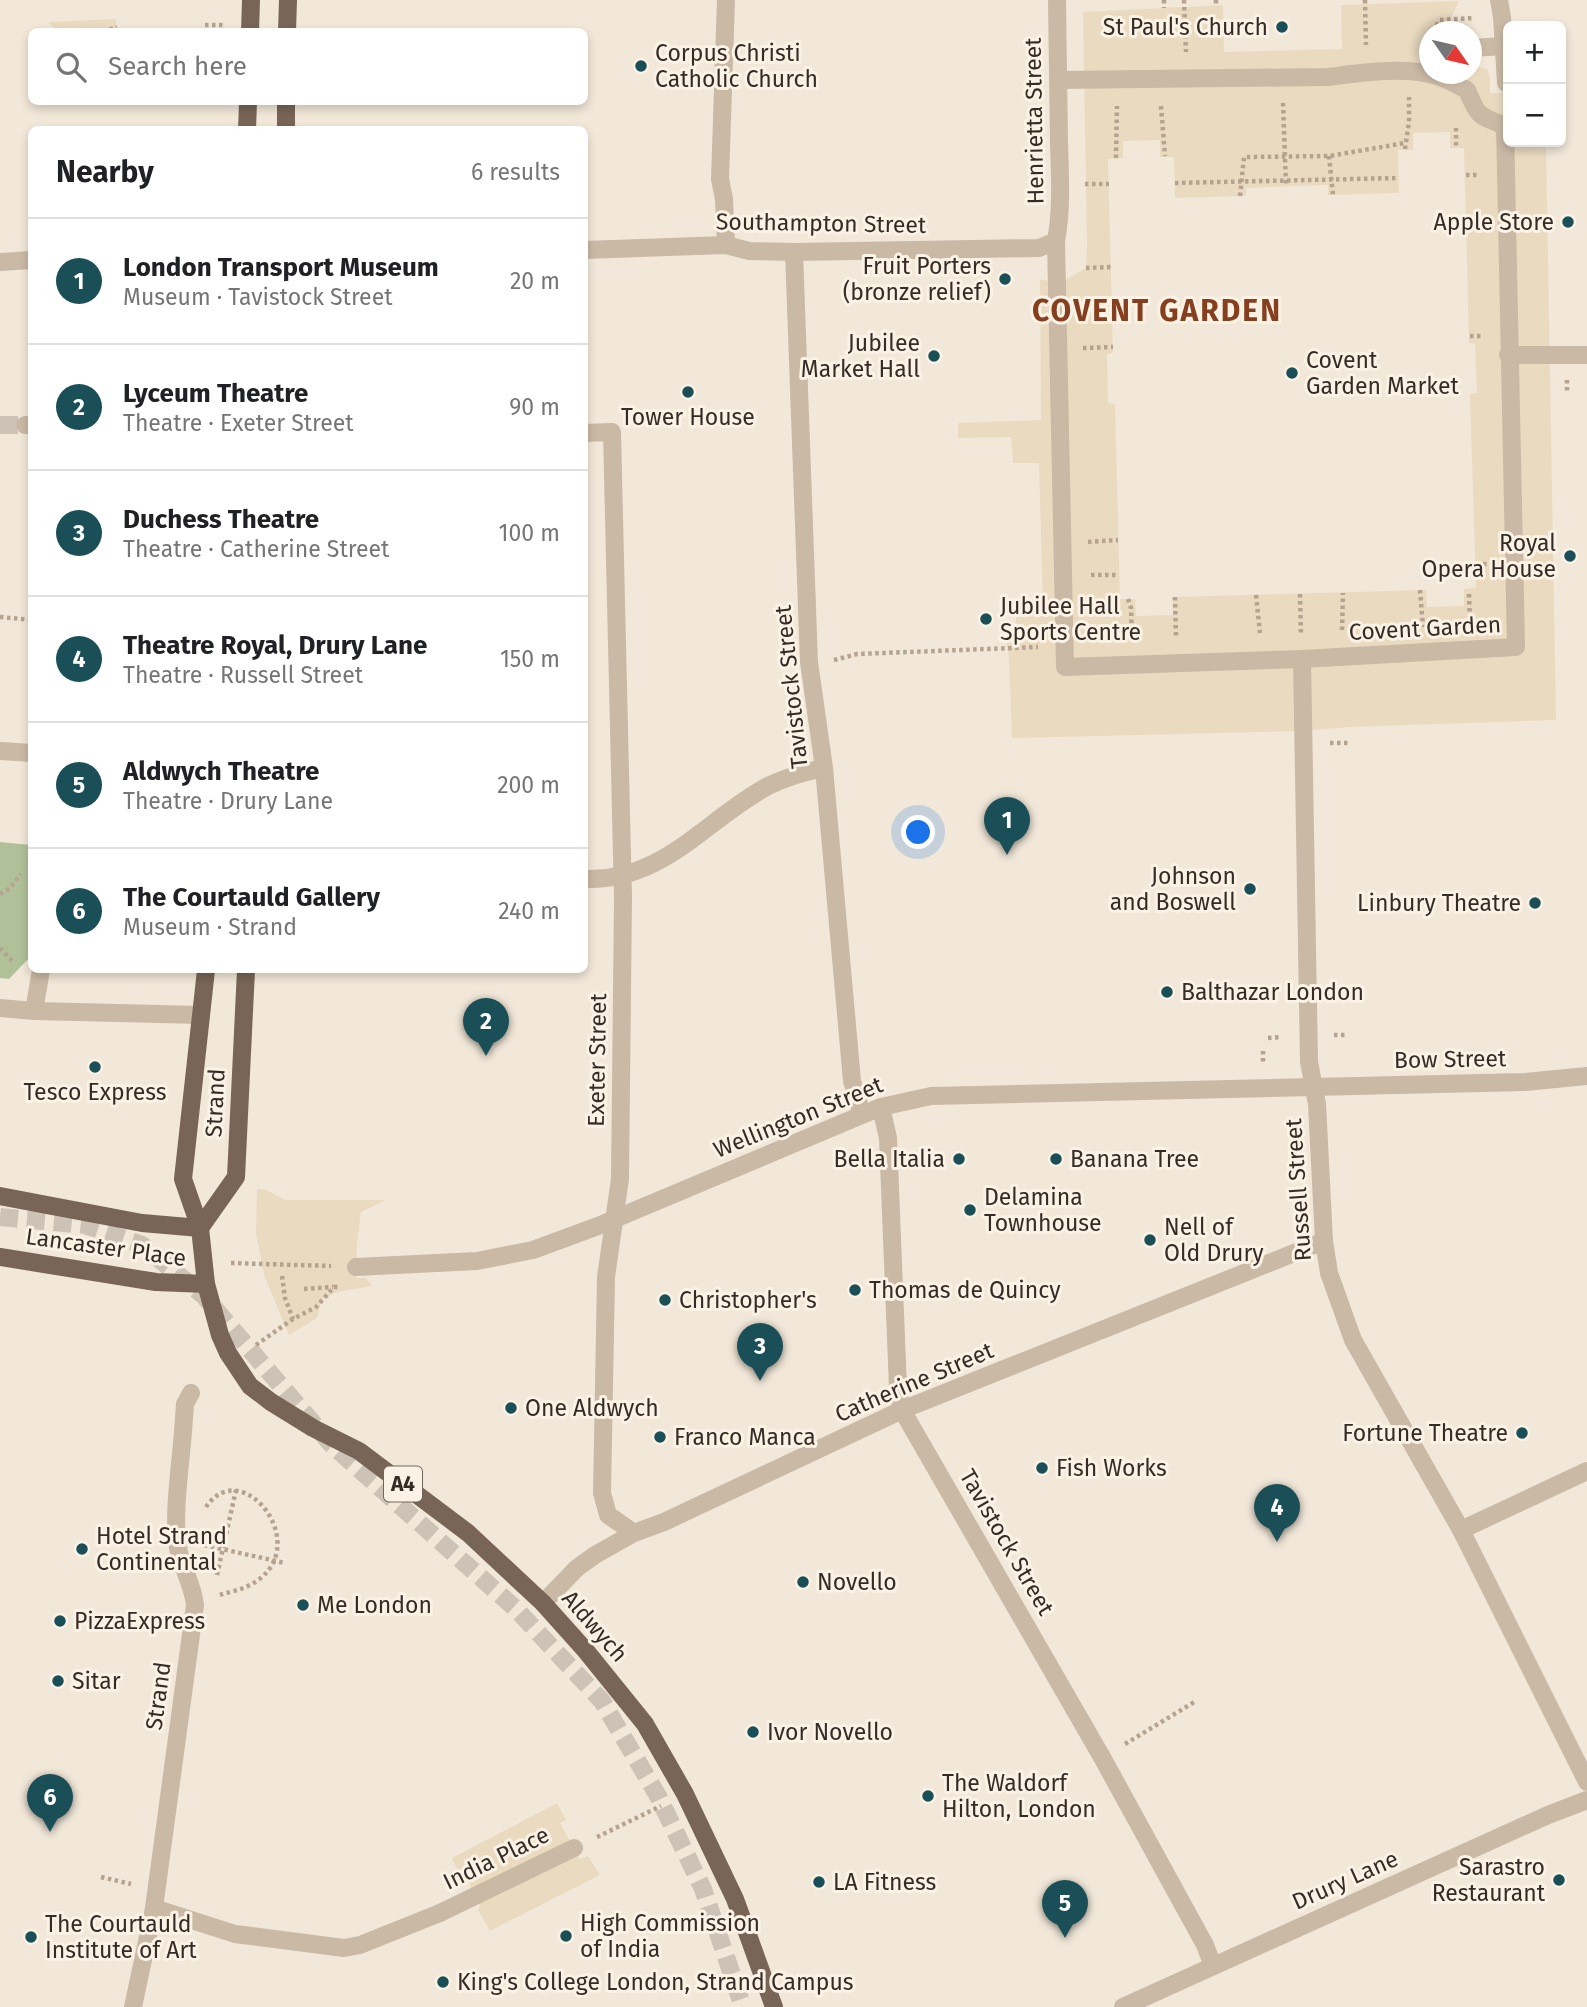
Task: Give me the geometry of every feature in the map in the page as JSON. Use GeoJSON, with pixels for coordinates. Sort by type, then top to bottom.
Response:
{"type":"FeatureCollection","features":[{"type":"Feature","properties":{"kind":"main road"},"geometry":{"type":"LineString","coordinates":[[250,28],[251,0]]}},
{"type":"Feature","properties":{"kind":"main road"},"geometry":{"type":"LineString","coordinates":[[287,28],[288,0]]}},
{"type":"Feature","properties":{"kind":"main road"},"geometry":{"type":"LineString","coordinates":[[247,126],[248,105]]}},
{"type":"Feature","properties":{"kind":"main road"},"geometry":{"type":"LineString","coordinates":[[286,105],[286,126]]}},
{"type":"Feature","properties":{"kind":"main road","name":"Strand"},"geometry":{"type":"LineString","coordinates":[[206,973],[183,1179],[200,1228],[206,1284],[220,1335],[228,1353],[250,1386]]}},
{"type":"Feature","properties":{"kind":"main road","name":"Strand"},"geometry":{"type":"LineString","coordinates":[[200,1228],[236,1177],[246,973]]}},
{"type":"Feature","properties":{"kind":"main road","name":"Lancaster Place"},"geometry":{"type":"LineString","coordinates":[[0,1196],[142,1223],[200,1228]]}},
{"type":"Feature","properties":{"kind":"main road","name":"Lancaster Place"},"geometry":{"type":"LineString","coordinates":[[0,1257],[156,1282],[206,1284]]}},
{"type":"Feature","properties":{"kind":"main road","name":"Aldwych"},"geometry":{"type":"LineString","coordinates":[[250,1386],[313,1428],[359,1451],[468,1532],[543,1603],[586,1651],[645,1724],[685,1794],[735,1899],[774,2007]]}},
{"type":"Feature","properties":{"kind":"street"},"geometry":{"type":"LineString","coordinates":[[726,0],[720,179],[724,199],[726,245]]}},
{"type":"Feature","properties":{"kind":"street","name":"Henrietta Street"},"geometry":{"type":"LineString","coordinates":[[1056,241],[1060,185],[1057,0]]}},
{"type":"Feature","properties":{"kind":"street"},"geometry":{"type":"LineString","coordinates":[[1482,47],[1503,46],[1499,0]]}},
{"type":"Feature","properties":{"kind":"street","name":"Covent Garden"},"geometry":{"type":"LineString","coordinates":[[1058,80],[1328,77],[1409,72],[1436,75],[1467,90],[1478,113],[1505,126],[1516,648],[1065,667],[1065,646]]}},
{"type":"Feature","properties":{"kind":"street"},"geometry":{"type":"LineString","coordinates":[[1056,241],[1065,646]]}},
{"type":"Feature","properties":{"kind":"street","name":"Southampton Street"},"geometry":{"type":"LineString","coordinates":[[588,250],[726,245],[749,251],[794,252],[1039,248],[1056,241]]}},
{"type":"Feature","properties":{"kind":"street","name":"Tavistock Street"},"geometry":{"type":"LineString","coordinates":[[794,252],[809,662],[824,768],[852,1080],[862,1114]]}},
{"type":"Feature","properties":{"kind":"street"},"geometry":{"type":"LineString","coordinates":[[0,262],[28,260]]}},
{"type":"Feature","properties":{"kind":"street"},"geometry":{"type":"LineString","coordinates":[[1508,355],[1587,355]]}},
{"type":"Feature","properties":{"kind":"street","name":"Exeter Street"},"geometry":{"type":"LineString","coordinates":[[588,433],[612,432],[622,877],[620,1179],[606,1277],[602,1493],[608,1515],[634,1533]]}},
{"type":"Feature","properties":{"kind":"street","name":"Russell Street"},"geometry":{"type":"LineString","coordinates":[[1302,659],[1309,1062],[1317,1104],[1324,1241],[1329,1273],[1353,1340],[1461,1530],[1587,1782]]}},
{"type":"Feature","properties":{"kind":"street"},"geometry":{"type":"LineString","coordinates":[[0,751],[28,753]]}},
{"type":"Feature","properties":{"kind":"street"},"geometry":{"type":"LineString","coordinates":[[588,879],[622,877],[655,864],[766,788],[799,773],[824,768]]}},
{"type":"Feature","properties":{"kind":"street"},"geometry":{"type":"LineString","coordinates":[[34,1011],[40,973]]}},
{"type":"Feature","properties":{"kind":"street"},"geometry":{"type":"LineString","coordinates":[[0,1008],[201,1015]]}},
{"type":"Feature","properties":{"kind":"street","name":"Bow Street"},"geometry":{"type":"LineString","coordinates":[[1314,1087],[1525,1082],[1587,1076]]}},
{"type":"Feature","properties":{"kind":"street","name":"Wellington Street"},"geometry":{"type":"LineString","coordinates":[[356,1267],[478,1261],[533,1250],[616,1218],[862,1114],[931,1096],[1314,1087]]}},
{"type":"Feature","properties":{"kind":"street","name":"Tavistock Street"},"geometry":{"type":"LineString","coordinates":[[881,1107],[888,1138],[898,1388],[902,1410],[1104,1759],[1205,1945],[1213,1966]]}},
{"type":"Feature","properties":{"kind":"street","name":"Catherine Street"},"geometry":{"type":"LineString","coordinates":[[543,1603],[577,1569],[634,1533],[902,1410],[1324,1241]]}},
{"type":"Feature","properties":{"kind":"street","name":"Strand"},"geometry":{"type":"LineString","coordinates":[[133,2007],[154,1909],[195,1605],[178,1550],[177,1527],[184,1411],[191,1394]]}},
{"type":"Feature","properties":{"kind":"street"},"geometry":{"type":"LineString","coordinates":[[1461,1530],[1587,1471]]}},
{"type":"Feature","properties":{"kind":"street","name":"Drury Lane"},"geometry":{"type":"LineString","coordinates":[[1123,2007],[1548,1815],[1587,1800]]}},
{"type":"Feature","properties":{"kind":"street","name":"India Place"},"geometry":{"type":"LineString","coordinates":[[154,1909],[235,1934],[344,1948],[360,1945],[440,1913],[574,1848]]}},
{"type":"Feature","properties":{"kind":"path"},"geometry":{"type":"LineString","coordinates":[[1164,0],[1164,8]]}},
{"type":"Feature","properties":{"kind":"path"},"geometry":{"type":"LineString","coordinates":[[1184,0],[1185,33]]}},
{"type":"Feature","properties":{"kind":"path"},"geometry":{"type":"LineString","coordinates":[[1365,0],[1366,38]]}},
{"type":"Feature","properties":{"kind":"path"},"geometry":{"type":"LineString","coordinates":[[1405,149],[1409,122]]}},
{"type":"Feature","properties":{"kind":"path"},"geometry":{"type":"LineString","coordinates":[[1456,127],[1456,148]]}},
{"type":"Feature","properties":{"kind":"path"},"geometry":{"type":"LineString","coordinates":[[1284,131],[1286,183]]}},
{"type":"Feature","properties":{"kind":"path"},"geometry":{"type":"LineString","coordinates":[[1163,132],[1165,156]]}},
{"type":"Feature","properties":{"kind":"path"},"geometry":{"type":"LineString","coordinates":[[1116,158],[1118,134]]}},
{"type":"Feature","properties":{"kind":"path"},"geometry":{"type":"LineString","coordinates":[[1240,196],[1244,157],[1329,156],[1405,143]]}},
{"type":"Feature","properties":{"kind":"path"},"geometry":{"type":"LineString","coordinates":[[1329,156],[1333,195]]}},
{"type":"Feature","properties":{"kind":"path"},"geometry":{"type":"LineString","coordinates":[[1175,183],[1286,183],[1398,178]]}},
{"type":"Feature","properties":{"kind":"path"},"geometry":{"type":"LineString","coordinates":[[1086,268],[1111,267]]}},
{"type":"Feature","properties":{"kind":"path"},"geometry":{"type":"LineString","coordinates":[[1073,348],[1113,347]]}},
{"type":"Feature","properties":{"kind":"path"},"geometry":{"type":"LineString","coordinates":[[1099,541],[1118,540]]}},
{"type":"Feature","properties":{"kind":"path"},"geometry":{"type":"LineString","coordinates":[[1086,575],[1118,575]]}},
{"type":"Feature","properties":{"kind":"path"},"geometry":{"type":"LineString","coordinates":[[1420,590],[1423,616]]}},
{"type":"Feature","properties":{"kind":"path"},"geometry":{"type":"LineString","coordinates":[[1342,608],[1343,593]]}},
{"type":"Feature","properties":{"kind":"path"},"geometry":{"type":"LineString","coordinates":[[1300,594],[1302,659]]}},
{"type":"Feature","properties":{"kind":"path"},"geometry":{"type":"LineString","coordinates":[[1469,594],[1470,613]]}},
{"type":"Feature","properties":{"kind":"path"},"geometry":{"type":"LineString","coordinates":[[1256,595],[1259,611]]}},
{"type":"Feature","properties":{"kind":"path"},"geometry":{"type":"LineString","coordinates":[[1175,597],[1176,626]]}},
{"type":"Feature","properties":{"kind":"path"},"geometry":{"type":"LineString","coordinates":[[1128,599],[1131,608]]}},
{"type":"Feature","properties":{"kind":"path"},"geometry":{"type":"LineString","coordinates":[[0,617],[28,620]]}},
{"type":"Feature","properties":{"kind":"path"},"geometry":{"type":"LineString","coordinates":[[809,662],[836,660],[857,654],[1065,646]]}},
{"type":"Feature","properties":{"kind":"path"},"geometry":{"type":"LineString","coordinates":[[1322,744],[1350,743]]}},
{"type":"Feature","properties":{"kind":"path"},"geometry":{"type":"LineString","coordinates":[[0,894],[10,888],[21,874]]}},
{"type":"Feature","properties":{"kind":"path"},"geometry":{"type":"LineString","coordinates":[[1268,1038],[1287,1037]]}},
{"type":"Feature","properties":{"kind":"path"},"geometry":{"type":"LineString","coordinates":[[1263,1051],[1263,1064]]}},
{"type":"Feature","properties":{"kind":"path"},"geometry":{"type":"LineString","coordinates":[[202,1261],[310,1265]]}},
{"type":"Feature","properties":{"kind":"path"},"geometry":{"type":"LineString","coordinates":[[282,1276],[285,1298],[293,1320]]}},
{"type":"Feature","properties":{"kind":"path"},"geometry":{"type":"LineString","coordinates":[[304,1289],[346,1286]]}},
{"type":"Feature","properties":{"kind":"path"},"geometry":{"type":"LineString","coordinates":[[271,1335],[316,1307],[334,1287]]}},
{"type":"Feature","properties":{"kind":"path"},"geometry":{"type":"LineString","coordinates":[[203,1510],[217,1495],[236,1490],[251,1495],[264,1504],[277,1534],[275,1559],[251,1584],[211,1598],[236,1490]]}},
{"type":"Feature","properties":{"kind":"path"},"geometry":{"type":"LineString","coordinates":[[185,1570],[191,1542],[285,1563]]}},
{"type":"Feature","properties":{"kind":"path"},"geometry":{"type":"LineString","coordinates":[[1104,1759],[1130,1739],[1196,1702]]}},
{"type":"Feature","properties":{"kind":"path"},"geometry":{"type":"LineString","coordinates":[[592,1839],[685,1794]]}},
{"type":"Feature","properties":{"kind":"green space"},"geometry":{"type":"Polygon","coordinates":[[[0,842],[28,845],[28,959],[9,979],[0,978],[0,842]]]}},
{"type":"Feature","properties":{"kind":"shaded area"},"geometry":{"type":"Polygon","coordinates":[[[1459,1],[1451,21],[1419,21],[1419,84],[1482,84],[1482,68],[1487,69],[1490,93],[1503,93],[1503,147],[1546,147],[1556,720],[1302,731],[1012,738],[1009,658],[1005,635],[1016,634],[1016,607],[1043,605],[1039,463],[1013,463],[1011,437],[958,438],[958,423],[1041,420],[1040,279],[1058,284],[1086,268],[1083,12],[1223,5],[1224,52],[1342,49],[1341,5],[1459,1]],[[1450,132],[1413,133],[1413,150],[1398,150],[1399,193],[1328,195],[1328,185],[1246,188],[1246,196],[1175,198],[1174,157],[1160,157],[1160,140],[1123,141],[1123,158],[1108,159],[1113,353],[1107,354],[1108,403],[1115,404],[1120,599],[1135,599],[1136,616],[1173,615],[1172,597],[1426,590],[1427,607],[1464,606],[1464,589],[1476,588],[1470,394],[1477,393],[1475,344],[1469,343],[1464,148],[1450,148],[1450,132]]]}},
{"type":"Feature","properties":{"kind":"shaded area"},"geometry":{"type":"Polygon","coordinates":[[[116,19],[116,28],[55,28],[48,22],[116,19]]]}},
{"type":"Feature","properties":{"kind":"shaded area"},"geometry":{"type":"Polygon","coordinates":[[[257,1189],[266,1190],[285,1200],[386,1200],[361,1212],[356,1278],[366,1278],[372,1286],[337,1292],[322,1299],[317,1318],[289,1335],[264,1275],[256,1233],[257,1189]]]}},
{"type":"Feature","properties":{"kind":"shaded area"},"geometry":{"type":"Polygon","coordinates":[[[557,1803],[566,1820],[560,1823],[580,1859],[588,1856],[600,1875],[490,1931],[478,1910],[480,1905],[463,1872],[457,1869],[452,1858],[557,1803]]]}},
{"type":"Feature","properties":{"kind":"tunnel"},"geometry":{"type":"LineString","coordinates":[[0,425],[25,425]]}},
{"type":"Feature","properties":{"kind":"tunnel"},"geometry":{"type":"LineString","coordinates":[[0,1217],[85,1225],[142,1245],[203,1295],[331,1444],[516,1609],[602,1701],[658,1796],[703,1889],[743,2007]]}},
{"type":"Feature","properties":{"kind":"place","name":"St Paul's Church"},"geometry":{"type":"Point","coordinates":[1282,27]}},
{"type":"Feature","properties":{"kind":"place","name":"Corpus Christi Catholic Church"},"geometry":{"type":"Point","coordinates":[641,66]}},
{"type":"Feature","properties":{"kind":"place","name":"Apple Store"},"geometry":{"type":"Point","coordinates":[1568,222]}},
{"type":"Feature","properties":{"kind":"place","name":"Fruit Porters (bronze relief)"},"geometry":{"type":"Point","coordinates":[1005,279]}},
{"type":"Feature","properties":{"kind":"place","name":"Jubilee Market Hall"},"geometry":{"type":"Point","coordinates":[934,356]}},
{"type":"Feature","properties":{"kind":"place","name":"Covent Garden Market"},"geometry":{"type":"Point","coordinates":[1292,373]}},
{"type":"Feature","properties":{"kind":"place","name":"Tower House"},"geometry":{"type":"Point","coordinates":[688,392]}},
{"type":"Feature","properties":{"kind":"place","name":"Royal Opera House"},"geometry":{"type":"Point","coordinates":[1570,556]}},
{"type":"Feature","properties":{"kind":"place","name":"Jubilee Hall Sports Centre"},"geometry":{"type":"Point","coordinates":[986,619]}},
{"type":"Feature","properties":{"kind":"place","name":"London Transport Museum"},"geometry":{"type":"Point","coordinates":[1007,855]}},
{"type":"Feature","properties":{"kind":"place","name":"Johnson and Boswell"},"geometry":{"type":"Point","coordinates":[1250,889]}},
{"type":"Feature","properties":{"kind":"place","name":"Linbury Theatre"},"geometry":{"type":"Point","coordinates":[1535,903]}},
{"type":"Feature","properties":{"kind":"place","name":"Balthazar London"},"geometry":{"type":"Point","coordinates":[1167,992]}},
{"type":"Feature","properties":{"kind":"place","name":"Lyceum Theatre"},"geometry":{"type":"Point","coordinates":[486,1056]}},
{"type":"Feature","properties":{"kind":"place","name":"Tesco Express"},"geometry":{"type":"Point","coordinates":[95,1067]}},
{"type":"Feature","properties":{"kind":"place","name":"Bella Italia"},"geometry":{"type":"Point","coordinates":[959,1159]}},
{"type":"Feature","properties":{"kind":"place","name":"Banana Tree"},"geometry":{"type":"Point","coordinates":[1056,1159]}},
{"type":"Feature","properties":{"kind":"place","name":"Delamina Townhouse"},"geometry":{"type":"Point","coordinates":[970,1210]}},
{"type":"Feature","properties":{"kind":"place","name":"Nell of Old Drury"},"geometry":{"type":"Point","coordinates":[1150,1240]}},
{"type":"Feature","properties":{"kind":"place","name":"Thomas de Quincy"},"geometry":{"type":"Point","coordinates":[855,1290]}},
{"type":"Feature","properties":{"kind":"place","name":"Christopher's"},"geometry":{"type":"Point","coordinates":[665,1300]}},
{"type":"Feature","properties":{"kind":"place","name":"Duchess Theatre"},"geometry":{"type":"Point","coordinates":[760,1381]}},
{"type":"Feature","properties":{"kind":"place","name":"One Aldwych"},"geometry":{"type":"Point","coordinates":[511,1408]}},
{"type":"Feature","properties":{"kind":"place","name":"Fortune Theatre"},"geometry":{"type":"Point","coordinates":[1522,1433]}},
{"type":"Feature","properties":{"kind":"place","name":"Franco Manca"},"geometry":{"type":"Point","coordinates":[660,1437]}},
{"type":"Feature","properties":{"kind":"place","name":"Fish Works"},"geometry":{"type":"Point","coordinates":[1042,1468]}},
{"type":"Feature","properties":{"kind":"place","name":"Theatre Royal, Drury Lane"},"geometry":{"type":"Point","coordinates":[1277,1542]}},
{"type":"Feature","properties":{"kind":"place","name":"Hotel Strand Continental"},"geometry":{"type":"Point","coordinates":[82,1549]}},
{"type":"Feature","properties":{"kind":"place","name":"Novello"},"geometry":{"type":"Point","coordinates":[803,1582]}},
{"type":"Feature","properties":{"kind":"place","name":"Me London"},"geometry":{"type":"Point","coordinates":[303,1605]}},
{"type":"Feature","properties":{"kind":"place","name":"PizzaExpress"},"geometry":{"type":"Point","coordinates":[60,1621]}},
{"type":"Feature","properties":{"kind":"place","name":"Sitar"},"geometry":{"type":"Point","coordinates":[58,1681]}},
{"type":"Feature","properties":{"kind":"place","name":"Ivor Novello"},"geometry":{"type":"Point","coordinates":[753,1732]}},
{"type":"Feature","properties":{"kind":"place","name":"The Waldorf Hilton, London"},"geometry":{"type":"Point","coordinates":[928,1796]}},
{"type":"Feature","properties":{"kind":"place","name":"The Courtauld Gallery"},"geometry":{"type":"Point","coordinates":[50,1832]}},
{"type":"Feature","properties":{"kind":"place","name":"Sarastro Restaurant"},"geometry":{"type":"Point","coordinates":[1559,1880]}},
{"type":"Feature","properties":{"kind":"place","name":"LA Fitness"},"geometry":{"type":"Point","coordinates":[819,1882]}},
{"type":"Feature","properties":{"kind":"place","name":"High Commission of India"},"geometry":{"type":"Point","coordinates":[566,1936]}},
{"type":"Feature","properties":{"kind":"place","name":"The Courtauld Institute of Art"},"geometry":{"type":"Point","coordinates":[31,1937]}},
{"type":"Feature","properties":{"kind":"place","name":"Aldwych Theatre"},"geometry":{"type":"Point","coordinates":[1065,1938]}},
{"type":"Feature","properties":{"kind":"place","name":"King's College London, Strand Campus"},"geometry":{"type":"Point","coordinates":[443,1982]}},
{"type":"Feature","properties":{"kind":"district","name":"COVENT GARDEN"},"geometry":{"type":"Point","coordinates":[1157,311]}}]}
